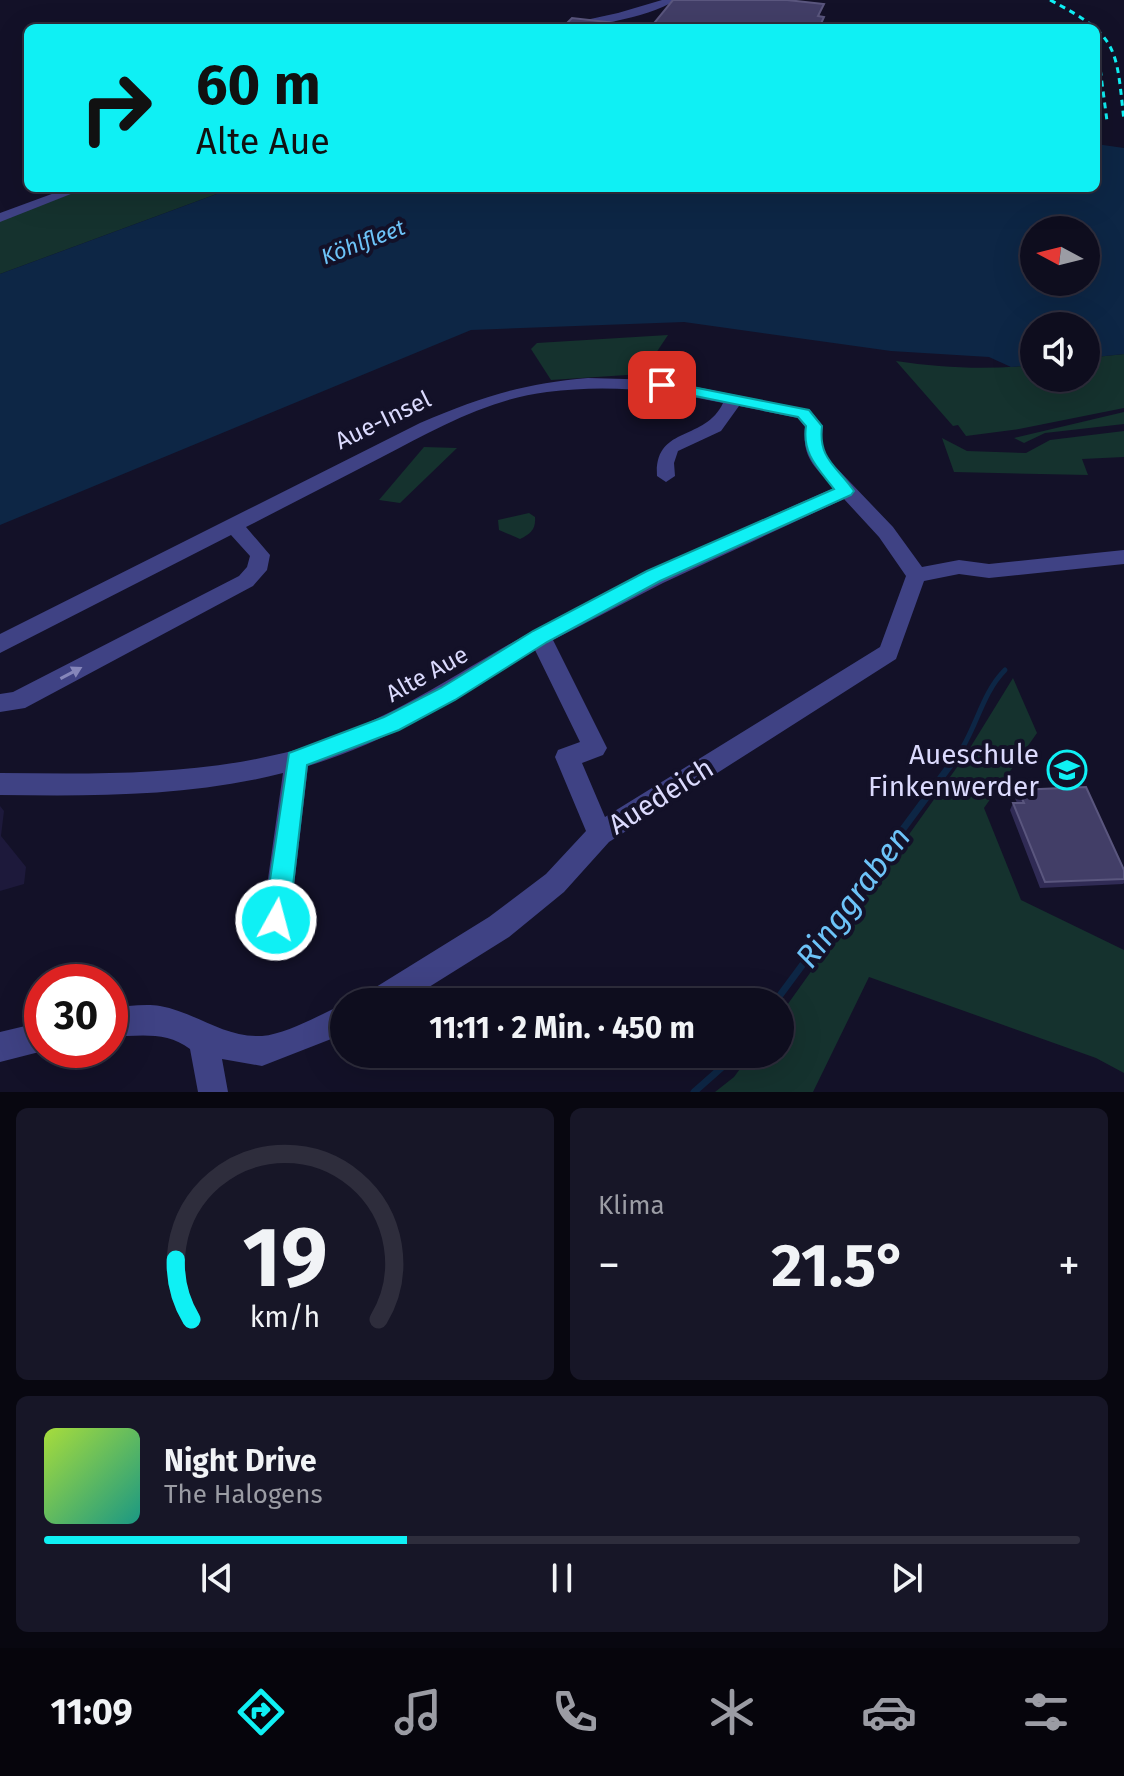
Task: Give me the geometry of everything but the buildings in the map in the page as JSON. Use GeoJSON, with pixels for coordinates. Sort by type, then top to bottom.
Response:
{"type":"FeatureCollection","features":[{"type":"Feature","properties":{"kind":"street"},"geometry":{"type":"LineString","coordinates":[[575,24],[631,13],[671,0]]}},
{"type":"Feature","properties":{"kind":"street"},"geometry":{"type":"LineString","coordinates":[[0,215],[55,192]]}},
{"type":"Feature","properties":{"kind":"street"},"geometry":{"type":"LineString","coordinates":[[0,215],[68,192]]}},
{"type":"Feature","properties":{"kind":"street","name":"Aue-Insel"},"geometry":{"type":"LineString","coordinates":[[0,644],[362,459],[476,406],[517,393],[565,385],[650,384],[733,399]]}},
{"type":"Feature","properties":{"kind":"street"},"geometry":{"type":"LineString","coordinates":[[666,476],[664,462],[671,448],[715,427],[733,399],[785,408],[807,416],[814,426],[812,441],[815,454],[845,491],[886,532],[917,575],[959,567],[989,571],[1124,557]]}},
{"type":"Feature","properties":{"kind":"street","name":"Alte Aue"},"geometry":{"type":"LineString","coordinates":[[0,784],[123,786],[219,778],[297,760],[391,723],[448,694],[540,637],[654,576],[845,491]]}},
{"type":"Feature","properties":{"kind":"street"},"geometry":{"type":"LineString","coordinates":[[0,703],[17,701],[246,581],[259,567],[260,555],[233,525]]}},
{"type":"Feature","properties":{"kind":"street","name":"Auedeich"},"geometry":{"type":"LineString","coordinates":[[401,988],[499,927],[555,883],[600,834],[888,653],[898,636],[905,594],[917,575]]}},
{"type":"Feature","properties":{"kind":"street"},"geometry":{"type":"LineString","coordinates":[[540,637],[595,748],[567,757],[600,834]]}},
{"type":"Feature","properties":{"kind":"street"},"geometry":{"type":"LineString","coordinates":[[275,928],[297,760]]}},
{"type":"Feature","properties":{"kind":"street"},"geometry":{"type":"LineString","coordinates":[[128,1021],[159,1020],[188,1029],[204,1041],[262,1051],[330,1026]]}},
{"type":"Feature","properties":{"kind":"street"},"geometry":{"type":"LineString","coordinates":[[0,1047],[24,1041]]}},
{"type":"Feature","properties":{"kind":"street"},"geometry":{"type":"LineString","coordinates":[[204,1041],[213,1092]]}},
{"type":"Feature","properties":{"kind":"green space"},"geometry":{"type":"Polygon","coordinates":[[[75,192],[222,192],[0,274],[0,220],[75,192]]]}},
{"type":"Feature","properties":{"kind":"green space"},"geometry":{"type":"Polygon","coordinates":[[[668,335],[642,374],[551,380],[531,349],[537,343],[668,335]]]}},
{"type":"Feature","properties":{"kind":"green space"},"geometry":{"type":"Polygon","coordinates":[[[1124,354],[1124,408],[966,436],[958,425],[953,426],[896,361],[965,368],[1020,366],[1020,392],[1100,392],[1100,357],[1124,354]]]}},
{"type":"Feature","properties":{"kind":"green space"},"geometry":{"type":"Polygon","coordinates":[[[1124,412],[1124,424],[1045,433],[1024,443],[1014,438],[1124,412]]]}},
{"type":"Feature","properties":{"kind":"green space"},"geometry":{"type":"Polygon","coordinates":[[[1124,431],[1124,457],[1082,459],[1088,475],[954,472],[942,438],[967,451],[1026,453],[1050,440],[1124,431]]]}},
{"type":"Feature","properties":{"kind":"green space"},"geometry":{"type":"Polygon","coordinates":[[[424,447],[457,448],[400,503],[379,500],[424,447]]]}},
{"type":"Feature","properties":{"kind":"green space"},"geometry":{"type":"Polygon","coordinates":[[[529,513],[535,517],[535,525],[524,537],[520,539],[499,530],[498,520],[529,513]]]}},
{"type":"Feature","properties":{"kind":"green space"},"geometry":{"type":"Polygon","coordinates":[[[1013,678],[1037,733],[984,808],[1021,900],[1124,950],[1124,1073],[1096,1058],[869,977],[813,1092],[715,1092],[741,1068],[794,1068],[794,995],[965,756],[1013,678]]]}},
{"type":"Feature","properties":{"kind":"water","name":"Köhlfleet"},"geometry":{"type":"Polygon","coordinates":[[[1100,145],[1124,148],[1124,354],[1100,357],[1100,312],[1020,312],[1020,366],[1011,367],[989,357],[891,351],[684,322],[471,330],[0,525],[0,274],[222,192],[1100,192],[1100,145]]]}},
{"type":"Feature","properties":{"kind":"waterway","name":"Ringgraben"},"geometry":{"type":"LineString","coordinates":[[956,758],[990,690],[1005,670]]}},
{"type":"Feature","properties":{"kind":"waterway","name":"Ringgraben"},"geometry":{"type":"LineString","coordinates":[[785,988],[957,756]]}},
{"type":"Feature","properties":{"kind":"waterway","name":"Ringgraben"},"geometry":{"type":"LineString","coordinates":[[694,1092],[721,1068]]}},
{"type":"Feature","properties":{"kind":"railway"},"geometry":{"type":"LineString","coordinates":[[1050,0],[1090,24]]}},
{"type":"Feature","properties":{"kind":"railway"},"geometry":{"type":"LineString","coordinates":[[1100,33],[1110,46],[1115,60],[1124,121]]}},
{"type":"Feature","properties":{"kind":"railway"},"geometry":{"type":"LineString","coordinates":[[1100,68],[1107,121]]}},
{"type":"Feature","properties":{"kind":"place","name":"Aueschule Finkenwerder"},"geometry":{"type":"Point","coordinates":[1067,770]}},
{"type":"Feature","properties":{"kind":"route"},"geometry":{"type":"LineString","coordinates":[[276,920],[297,760],[391,723],[448,694],[540,637],[654,576],[845,491],[815,454],[812,448],[814,426],[804,414],[662,385]]}}]}
